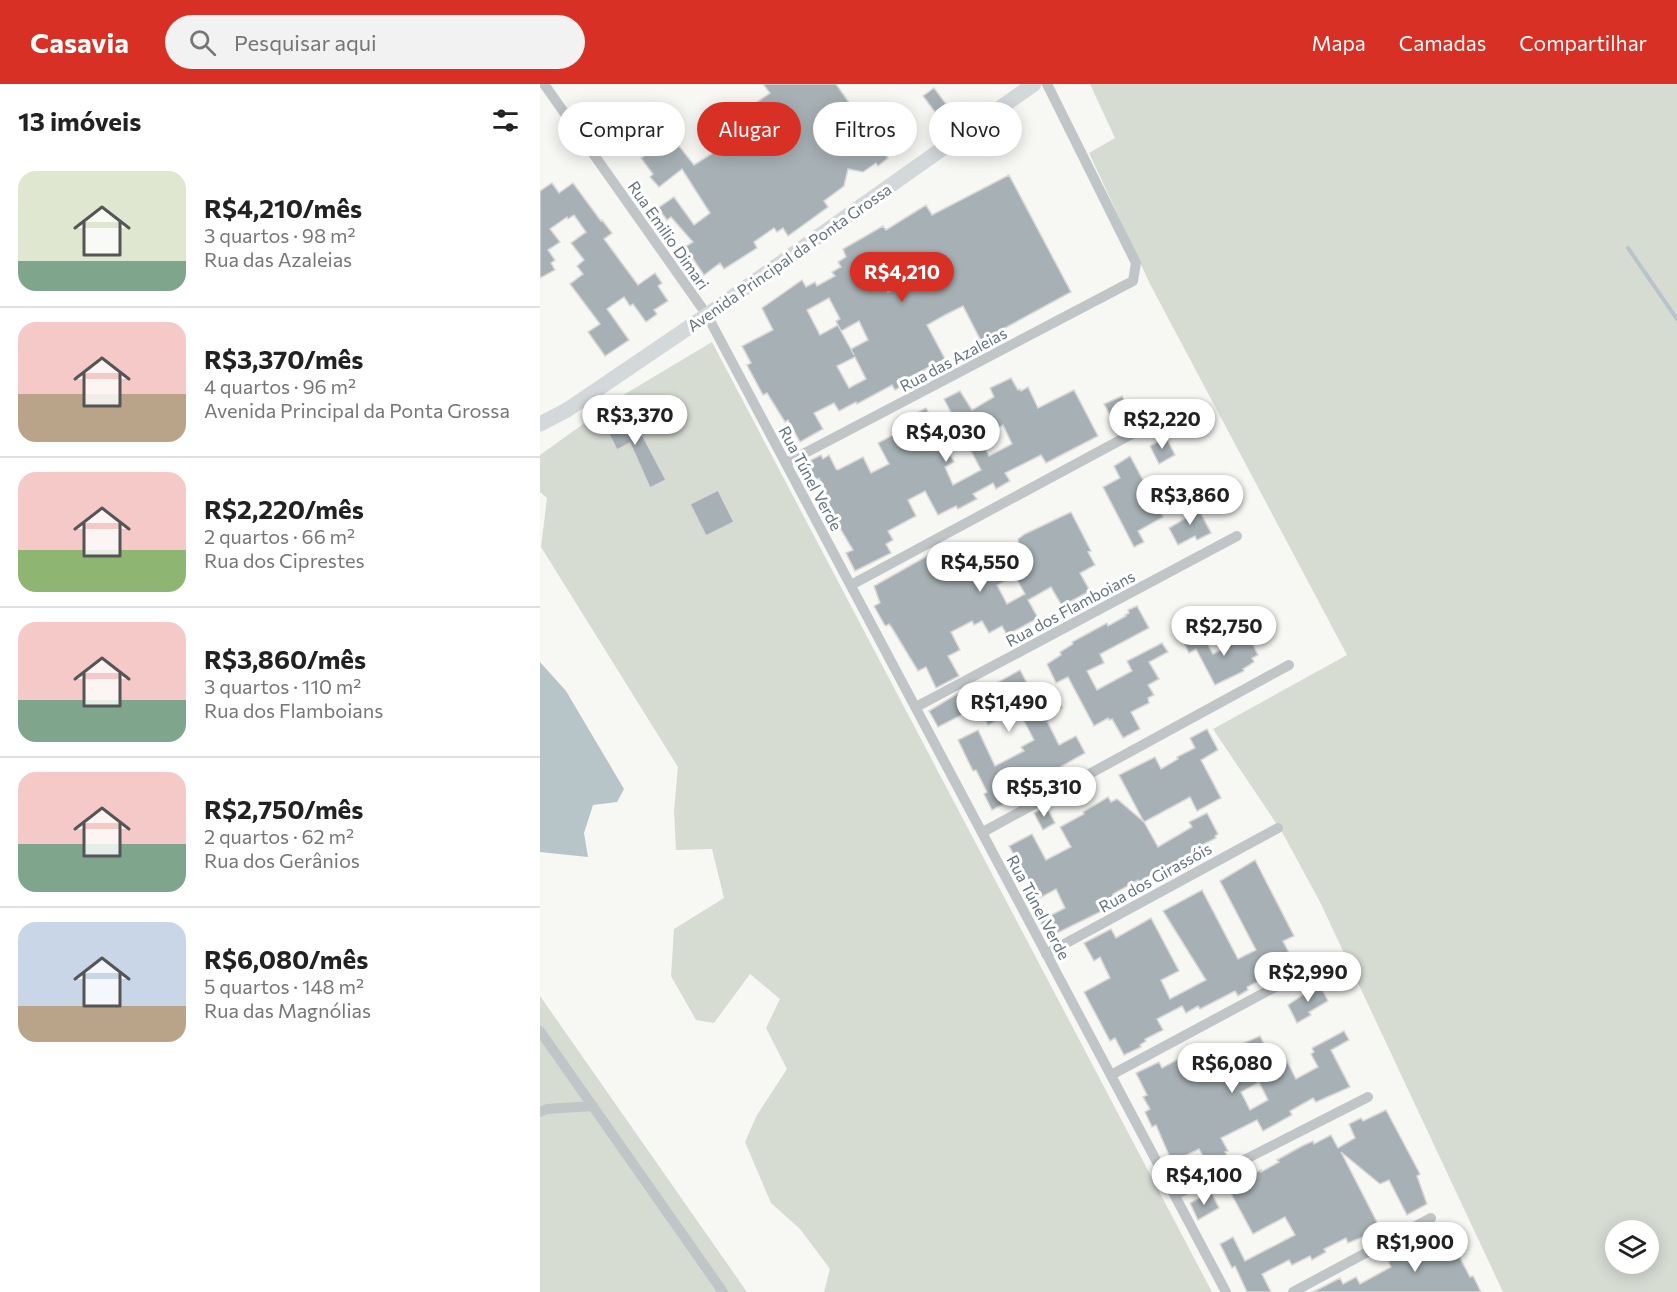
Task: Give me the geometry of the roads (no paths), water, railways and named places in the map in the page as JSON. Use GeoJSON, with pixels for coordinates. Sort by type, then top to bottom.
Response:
{"type":"FeatureCollection","features":[{"type":"Feature","properties":{"kind":"main road","name":"Avenida Principal da Ponta Grossa"},"geometry":{"type":"LineString","coordinates":[[540,424],[567,410],[707,315],[1034,84]]}},
{"type":"Feature","properties":{"kind":"street","name":"Rua Emilio Dimari"},"geometry":{"type":"LineString","coordinates":[[544,84],[707,315]]}},
{"type":"Feature","properties":{"kind":"street","name":"Rua das Azaleias"},"geometry":{"type":"LineString","coordinates":[[786,463],[1133,281],[1136,263],[1047,84]]}},
{"type":"Feature","properties":{"kind":"street","name":"Rua Túnel Verde"},"geometry":{"type":"LineString","coordinates":[[707,315],[1226,1292]]}},
{"type":"Feature","properties":{"kind":"street"},"geometry":{"type":"LineString","coordinates":[[851,585],[1154,422]]}},
{"type":"Feature","properties":{"kind":"street","name":"Rua dos Flamboians"},"geometry":{"type":"LineString","coordinates":[[916,707],[1237,536]]}},
{"type":"Feature","properties":{"kind":"street"},"geometry":{"type":"LineString","coordinates":[[983,832],[1289,665]]}},
{"type":"Feature","properties":{"kind":"street","name":"Rua dos Girassóis"},"geometry":{"type":"LineString","coordinates":[[1046,954],[1278,828]]}},
{"type":"Feature","properties":{"kind":"street"},"geometry":{"type":"LineString","coordinates":[[1111,1074],[1303,972]]}},
{"type":"Feature","properties":{"kind":"street"},"geometry":{"type":"LineString","coordinates":[[540,1031],[723,1292]]}},
{"type":"Feature","properties":{"kind":"street"},"geometry":{"type":"LineString","coordinates":[[1175,1195],[1368,1097]]}},
{"type":"Feature","properties":{"kind":"street"},"geometry":{"type":"LineString","coordinates":[[540,1112],[547,1109],[592,1106]]}},
{"type":"Feature","properties":{"kind":"street"},"geometry":{"type":"LineString","coordinates":[[1293,1292],[1431,1218]]}},
{"type":"Feature","properties":{"kind":"waterway"},"geometry":{"type":"LineString","coordinates":[[1628,248],[1677,319]]}}]}
